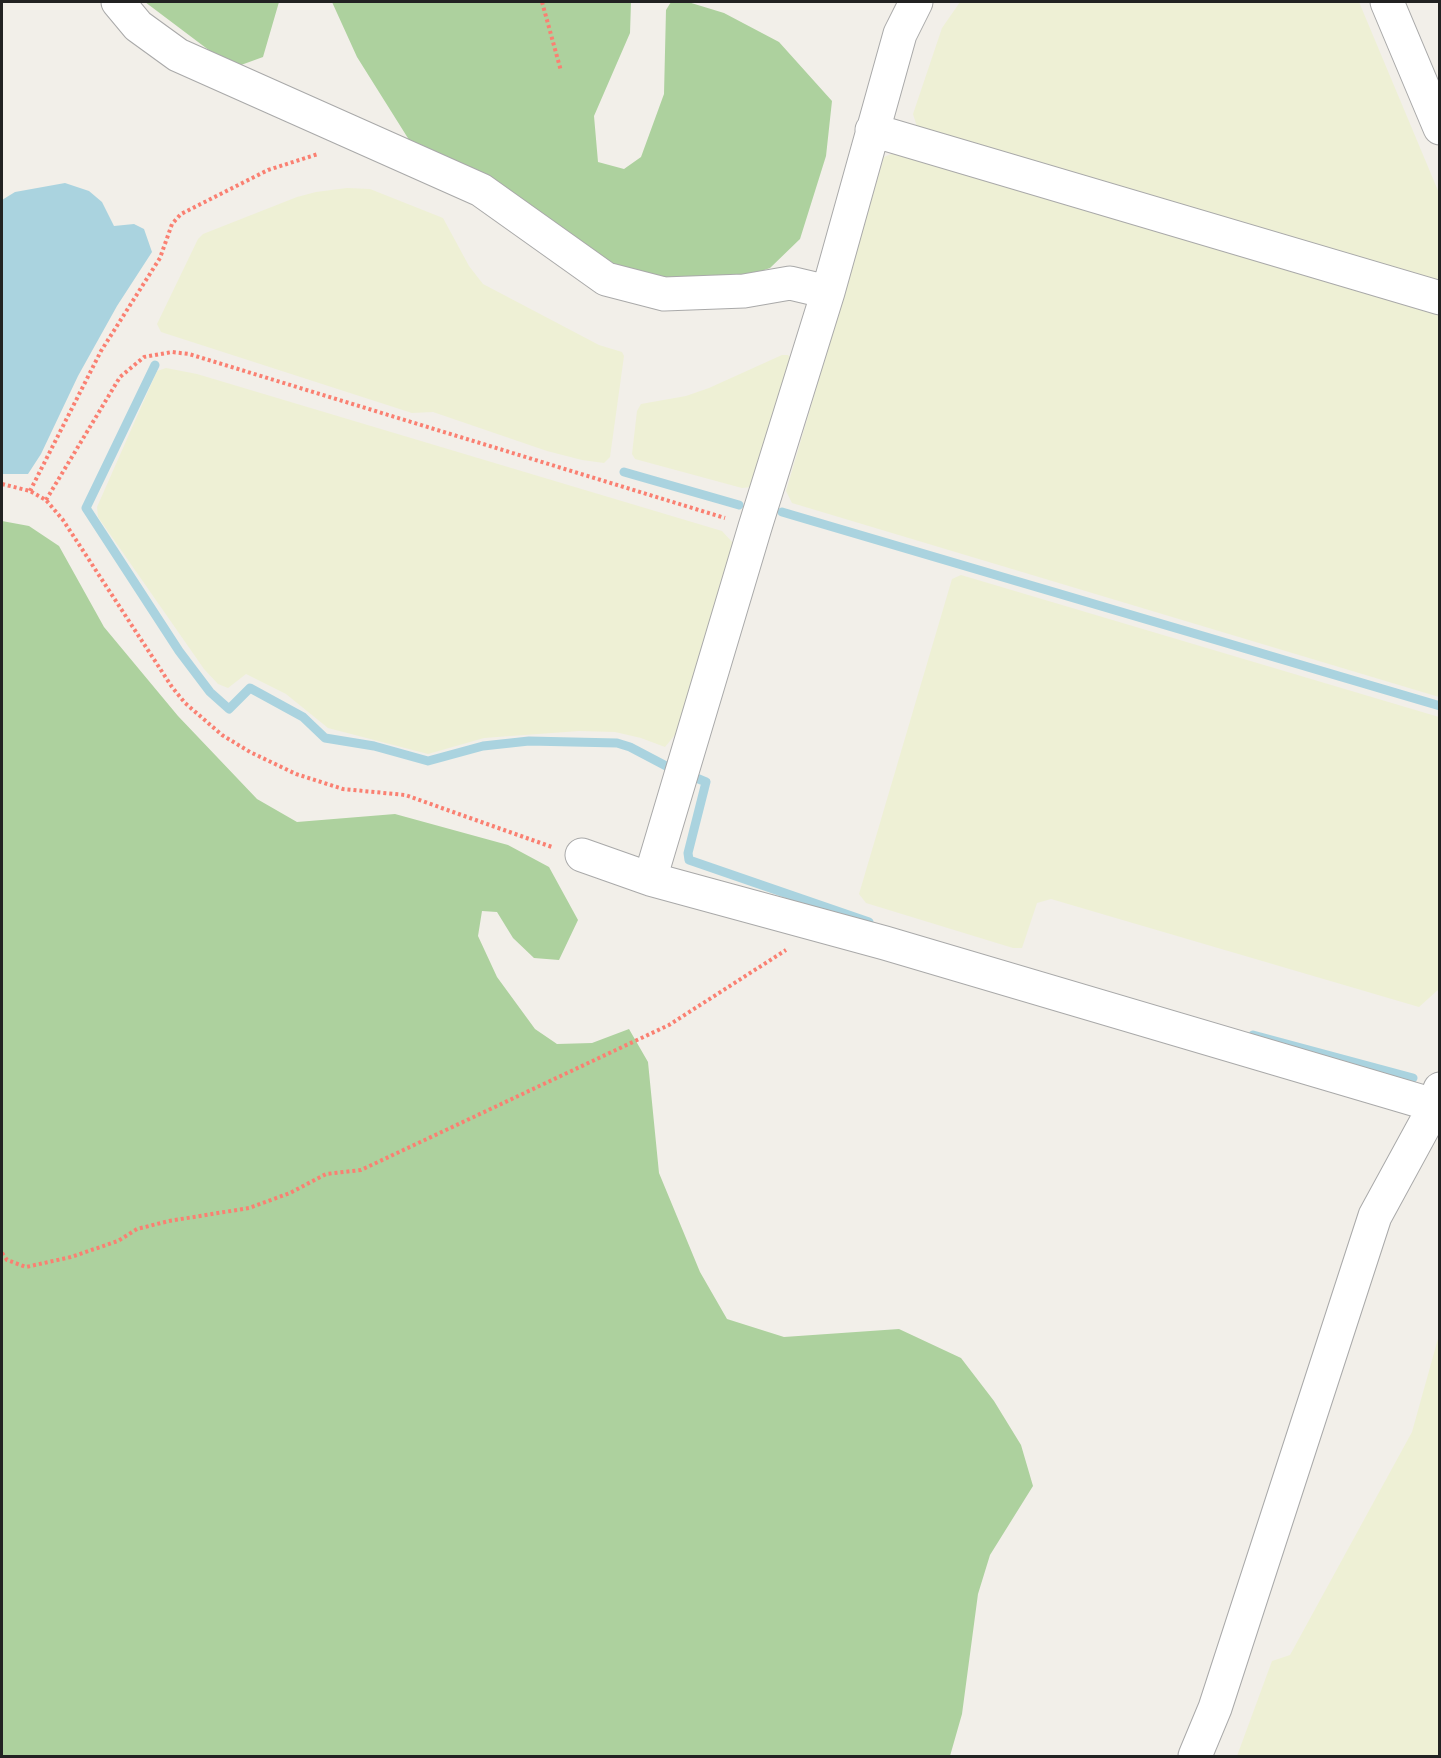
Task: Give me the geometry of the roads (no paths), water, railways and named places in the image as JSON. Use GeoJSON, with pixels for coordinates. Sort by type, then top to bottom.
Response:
{"type":"FeatureCollection","features":[{"type":"Feature","properties":{"kind":"street"},"geometry":{"type":"LineString","coordinates":[[118,2],[138,26],[178,55],[481,190],[606,279],[664,294],[744,291],[790,283],[828,292]]}},
{"type":"Feature","properties":{"kind":"street"},"geometry":{"type":"LineString","coordinates":[[650,879],[754,527],[828,292],[900,34],[916,2]]}},
{"type":"Feature","properties":{"kind":"street"},"geometry":{"type":"LineString","coordinates":[[1387,2],[1440,128]]}},
{"type":"Feature","properties":{"kind":"street"},"geometry":{"type":"LineString","coordinates":[[872,130],[1440,298]]}},
{"type":"Feature","properties":{"kind":"street"},"geometry":{"type":"LineString","coordinates":[[582,855],[650,879],[896,946],[1438,1101],[1375,1216],[1215,1708],[1195,1756]]}},
{"type":"Feature","properties":{"kind":"water"},"geometry":{"type":"Polygon","coordinates":[[[65,183],[89,191],[102,202],[114,226],[134,224],[144,229],[152,252],[117,306],[78,376],[41,454],[28,474],[2,474],[2,200],[15,192],[65,183]]]}},
{"type":"Feature","properties":{"kind":"waterway"},"geometry":{"type":"LineString","coordinates":[[155,365],[86,508],[179,651],[210,692],[229,709],[250,688],[303,717],[325,738],[374,746],[428,761],[483,746],[529,741],[617,743],[630,747],[668,767]]}},
{"type":"Feature","properties":{"kind":"waterway"},"geometry":{"type":"LineString","coordinates":[[624,472],[739,505]]}},
{"type":"Feature","properties":{"kind":"waterway"},"geometry":{"type":"LineString","coordinates":[[782,512],[1440,706]]}},
{"type":"Feature","properties":{"kind":"waterway"},"geometry":{"type":"LineString","coordinates":[[694,777],[706,782],[688,853],[689,860],[869,922]]}},
{"type":"Feature","properties":{"kind":"waterway"},"geometry":{"type":"LineString","coordinates":[[1253,1035],[1413,1078]]}}]}
